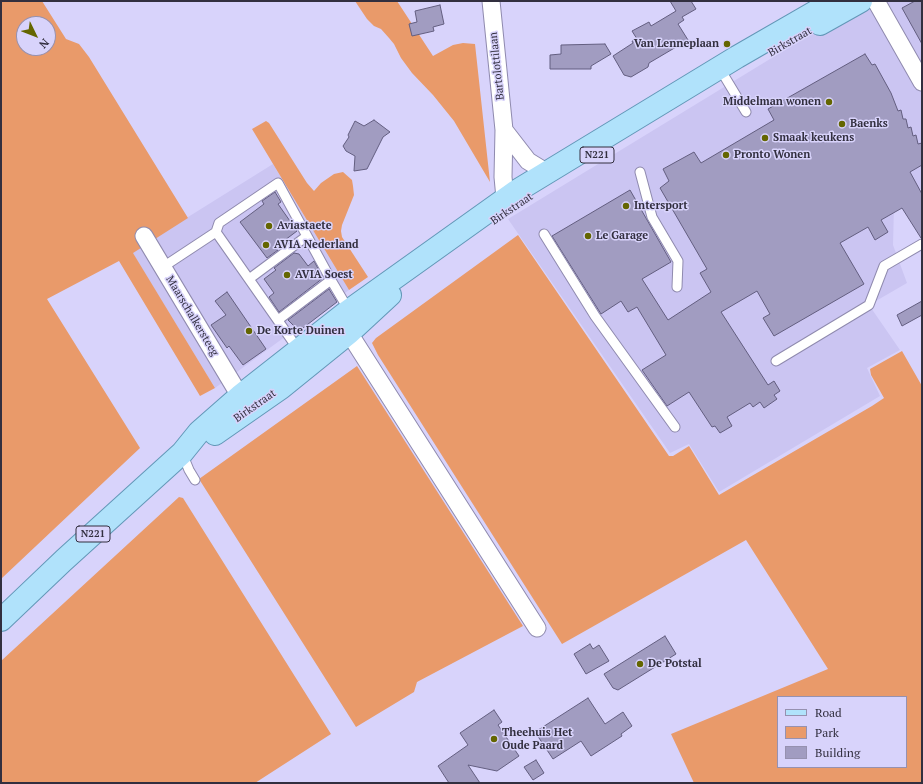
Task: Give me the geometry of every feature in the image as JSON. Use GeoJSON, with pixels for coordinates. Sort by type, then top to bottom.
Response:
{"type":"FeatureCollection","features":[{"type":"Feature","properties":{"kind":"main road","name":"Birkstraat"},"geometry":{"type":"LineString","coordinates":[[1,620],[64,560],[184,451],[199,432],[296,346],[347,316],[392,294],[522,202],[722,74],[737,57],[834,1]]}},
{"type":"Feature","properties":{"kind":"main road","name":"Birkstraat"},"geometry":{"type":"LineString","coordinates":[[184,451],[207,440],[281,388],[324,354],[347,316],[506,198],[546,172],[722,74],[861,1]]}},
{"type":"Feature","properties":{"kind":"street","name":"Bartolottilaan"},"geometry":{"type":"LineString","coordinates":[[491,1],[504,130],[504,177],[506,198]]}},
{"type":"Feature","properties":{"kind":"street"},"geometry":{"type":"LineString","coordinates":[[876,1],[922,82]]}},
{"type":"Feature","properties":{"kind":"street"},"geometry":{"type":"LineString","coordinates":[[504,130],[528,161],[546,172]]}},
{"type":"Feature","properties":{"kind":"street","name":"Maarschalkersteeg"},"geometry":{"type":"LineString","coordinates":[[144,236],[240,396]]}},
{"type":"Feature","properties":{"kind":"street"},"geometry":{"type":"LineString","coordinates":[[347,316],[537,628]]}},
{"type":"Feature","properties":{"kind":"street"},"geometry":{"type":"LineString","coordinates":[[281,388],[299,364],[296,346],[324,354]]}},
{"type":"Feature","properties":{"kind":"lane"},"geometry":{"type":"LineString","coordinates":[[722,74],[746,112]]}},
{"type":"Feature","properties":{"kind":"lane"},"geometry":{"type":"LineString","coordinates":[[640,172],[652,217],[678,261],[677,287]]}},
{"type":"Feature","properties":{"kind":"lane"},"geometry":{"type":"LineString","coordinates":[[163,267],[216,232],[218,223],[278,183],[331,280],[347,316]]}},
{"type":"Feature","properties":{"kind":"lane"},"geometry":{"type":"LineString","coordinates":[[216,232],[296,346]]}},
{"type":"Feature","properties":{"kind":"lane"},"geometry":{"type":"LineString","coordinates":[[544,234],[594,316],[675,427]]}},
{"type":"Feature","properties":{"kind":"lane"},"geometry":{"type":"LineString","coordinates":[[249,279],[307,236]]}},
{"type":"Feature","properties":{"kind":"lane"},"geometry":{"type":"LineString","coordinates":[[776,360],[869,305],[884,266],[922,244]]}},
{"type":"Feature","properties":{"kind":"lane"},"geometry":{"type":"LineString","coordinates":[[278,320],[331,280]]}},
{"type":"Feature","properties":{"kind":"lane"},"geometry":{"type":"LineString","coordinates":[[184,451],[189,470],[195,480]]}},
{"type":"Feature","properties":{"kind":"shaded area"},"geometry":{"type":"Polygon","coordinates":[[[865,1],[922,1],[922,188],[894,206],[893,245],[907,283],[869,305],[900,350],[867,368],[880,396],[719,492],[689,444],[670,453],[508,219],[865,1]]]}},
{"type":"Feature","properties":{"kind":"shaded area"},"geometry":{"type":"Polygon","coordinates":[[[273,164],[349,290],[215,388],[132,252],[273,164]]]}},
{"type":"Feature","properties":{"kind":"green space"},"geometry":{"type":"Polygon","coordinates":[[[1,1],[42,1],[51,16],[16,16],[16,56],[56,56],[56,23],[66,39],[79,44],[89,57],[188,218],[133,253],[215,388],[200,396],[119,261],[47,299],[140,448],[1,579],[1,1]]]}},
{"type":"Feature","properties":{"kind":"green space"},"geometry":{"type":"Polygon","coordinates":[[[355,1],[397,1],[433,56],[453,45],[463,43],[475,44],[490,182],[454,121],[433,95],[412,73],[401,58],[394,44],[381,29],[374,26],[367,19],[355,1]]]}},
{"type":"Feature","properties":{"kind":"green space"},"geometry":{"type":"Polygon","coordinates":[[[266,121],[269,123],[307,183],[314,191],[321,183],[334,174],[343,172],[352,180],[354,195],[341,231],[342,237],[368,277],[349,290],[252,129],[266,121]]]}},
{"type":"Feature","properties":{"kind":"green space"},"geometry":{"type":"Polygon","coordinates":[[[518,235],[669,456],[673,456],[689,446],[719,495],[884,398],[871,375],[870,369],[902,351],[922,386],[922,783],[694,783],[671,734],[828,669],[746,540],[562,644],[378,355],[372,343],[376,338],[518,235]]]}},
{"type":"Feature","properties":{"kind":"green space"},"geometry":{"type":"Polygon","coordinates":[[[357,366],[523,626],[417,682],[414,692],[356,727],[199,479],[357,366]]]}},
{"type":"Feature","properties":{"kind":"green space"},"geometry":{"type":"Polygon","coordinates":[[[179,497],[183,498],[331,734],[255,783],[1,783],[1,661],[179,497]]]}},
{"type":"Feature","properties":{"kind":"building"},"geometry":{"type":"Polygon","coordinates":[[[670,1],[691,1],[696,9],[682,17],[684,20],[678,24],[688,40],[649,63],[648,67],[631,77],[624,75],[613,56],[633,43],[632,41],[637,39],[632,31],[649,22],[651,26],[676,11],[670,1]]]}},
{"type":"Feature","properties":{"kind":"building"},"geometry":{"type":"Polygon","coordinates":[[[915,1],[922,1],[922,44],[902,8],[915,1]]]}},
{"type":"Feature","properties":{"kind":"building"},"geometry":{"type":"Polygon","coordinates":[[[440,5],[444,24],[433,27],[434,31],[412,36],[409,24],[417,22],[415,11],[440,5]]]}},
{"type":"Feature","properties":{"kind":"building"},"geometry":{"type":"Polygon","coordinates":[[[605,44],[611,54],[591,66],[591,69],[550,69],[550,55],[561,54],[561,45],[605,44]]]}},
{"type":"Feature","properties":{"kind":"building"},"geometry":{"type":"Polygon","coordinates":[[[865,54],[872,65],[875,64],[891,93],[898,111],[901,110],[903,119],[906,119],[908,128],[911,127],[913,136],[916,135],[918,144],[922,143],[922,165],[910,172],[922,194],[922,238],[902,208],[881,220],[888,232],[875,240],[868,227],[840,243],[864,284],[774,336],[763,318],[770,314],[757,291],[721,312],[768,385],[774,381],[780,391],[774,395],[777,399],[764,408],[760,402],[753,407],[750,403],[727,417],[732,426],[720,433],[715,426],[712,427],[689,392],[667,406],[642,370],[666,355],[637,307],[628,312],[621,301],[601,314],[552,236],[630,190],[671,262],[642,279],[668,320],[711,292],[700,273],[707,269],[660,188],[669,181],[663,169],[694,152],[701,163],[774,120],[768,109],[865,54]]]}},
{"type":"Feature","properties":{"kind":"building"},"geometry":{"type":"Polygon","coordinates":[[[374,120],[390,132],[383,137],[367,169],[354,171],[355,156],[346,151],[343,146],[349,137],[348,135],[355,121],[364,126],[374,120]]]}},
{"type":"Feature","properties":{"kind":"building","name":"Aviastaete"},"geometry":{"type":"Polygon","coordinates":[[[275,192],[281,202],[278,204],[297,231],[273,249],[278,250],[267,258],[240,222],[264,204],[262,201],[275,192]]]}},
{"type":"Feature","properties":{"kind":"building"},"geometry":{"type":"Polygon","coordinates":[[[294,253],[299,254],[308,266],[314,261],[323,278],[279,312],[269,297],[274,293],[264,279],[276,270],[274,268],[294,253]]]}},
{"type":"Feature","properties":{"kind":"building"},"geometry":{"type":"Polygon","coordinates":[[[329,289],[337,302],[299,331],[288,320],[329,289]]]}},
{"type":"Feature","properties":{"kind":"building"},"geometry":{"type":"Polygon","coordinates":[[[227,292],[266,349],[243,365],[229,346],[227,348],[211,325],[226,315],[215,301],[227,292]]]}},
{"type":"Feature","properties":{"kind":"building"},"geometry":{"type":"Polygon","coordinates":[[[922,301],[922,315],[902,326],[897,315],[922,301]]]}},
{"type":"Feature","properties":{"kind":"building","name":"De Potstal"},"geometry":{"type":"Polygon","coordinates":[[[665,636],[676,654],[618,690],[613,688],[604,674],[665,636]]]}},
{"type":"Feature","properties":{"kind":"building"},"geometry":{"type":"Polygon","coordinates":[[[590,644],[593,649],[599,645],[609,661],[586,674],[574,654],[590,644]]]}},
{"type":"Feature","properties":{"kind":"building"},"geometry":{"type":"Polygon","coordinates":[[[588,698],[605,724],[623,712],[632,726],[621,734],[622,736],[591,756],[581,741],[553,759],[535,732],[588,698]]]}},
{"type":"Feature","properties":{"kind":"building"},"geometry":{"type":"Polygon","coordinates":[[[494,710],[502,722],[498,725],[519,756],[497,771],[468,765],[480,783],[449,783],[438,766],[468,745],[460,733],[494,710]]]}},
{"type":"Feature","properties":{"kind":"building"},"geometry":{"type":"Polygon","coordinates":[[[536,760],[544,773],[533,780],[524,767],[536,760]]]}},
{"type":"Feature","properties":{"kind":"place","name":"Van Lenneplaan"},"geometry":{"type":"Point","coordinates":[727,44]}},
{"type":"Feature","properties":{"kind":"place","name":"Middelman wonen"},"geometry":{"type":"Point","coordinates":[829,102]}},
{"type":"Feature","properties":{"kind":"place","name":"Baenks"},"geometry":{"type":"Point","coordinates":[842,124]}},
{"type":"Feature","properties":{"kind":"place","name":"Smaak keukens"},"geometry":{"type":"Point","coordinates":[765,138]}},
{"type":"Feature","properties":{"kind":"place","name":"Pronto Wonen"},"geometry":{"type":"Point","coordinates":[726,155]}},
{"type":"Feature","properties":{"kind":"place","name":"Intersport"},"geometry":{"type":"Point","coordinates":[626,206]}},
{"type":"Feature","properties":{"kind":"place","name":"Aviastaete"},"geometry":{"type":"Point","coordinates":[269,226]}},
{"type":"Feature","properties":{"kind":"place","name":"Le Garage"},"geometry":{"type":"Point","coordinates":[588,236]}},
{"type":"Feature","properties":{"kind":"place","name":"AVIA Nederland"},"geometry":{"type":"Point","coordinates":[266,245]}},
{"type":"Feature","properties":{"kind":"place","name":"AVIA Soest"},"geometry":{"type":"Point","coordinates":[287,275]}},
{"type":"Feature","properties":{"kind":"place","name":"De Korte Duinen"},"geometry":{"type":"Point","coordinates":[249,331]}},
{"type":"Feature","properties":{"kind":"place","name":"De Potstal"},"geometry":{"type":"Point","coordinates":[640,664]}},
{"type":"Feature","properties":{"kind":"place","name":"Theehuis Het Oude Paard"},"geometry":{"type":"Point","coordinates":[494,739]}}]}
